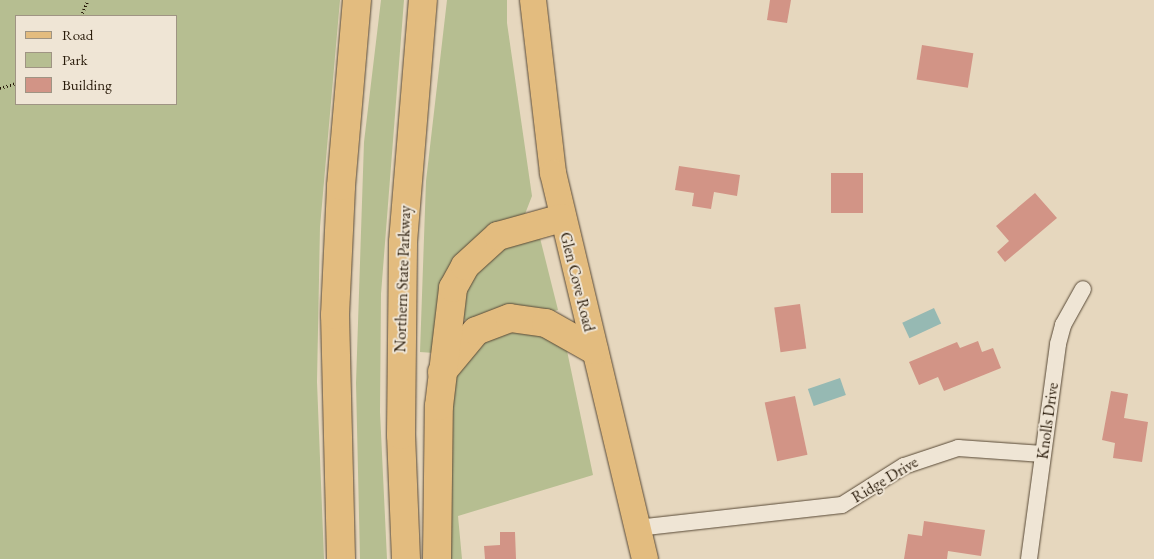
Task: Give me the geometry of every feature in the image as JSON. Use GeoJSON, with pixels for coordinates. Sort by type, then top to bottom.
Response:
{"type":"FeatureCollection","features":[{"type":"Feature","properties":{"kind":"highway"},"geometry":{"type":"LineString","coordinates":[[341,559],[335,315],[341,186],[357,0]]}},
{"type":"Feature","properties":{"kind":"highway","name":"Northern State Parkway"},"geometry":{"type":"LineString","coordinates":[[406,559],[401,418],[403,242],[423,0]]}},
{"type":"Feature","properties":{"kind":"highway"},"geometry":{"type":"LineString","coordinates":[[437,559],[436,466],[442,373],[450,303],[465,266],[498,236],[562,218]]}},
{"type":"Feature","properties":{"kind":"highway"},"geometry":{"type":"LineString","coordinates":[[442,373],[476,331],[510,318],[546,323],[594,350]]}},
{"type":"Feature","properties":{"kind":"main road","name":"Glen Cove Road"},"geometry":{"type":"LineString","coordinates":[[533,0],[544,123],[562,218],[645,559]]}},
{"type":"Feature","properties":{"kind":"street","name":"Knolls Drive"},"geometry":{"type":"LineString","coordinates":[[1029,559],[1058,344],[1063,325],[1083,289]]}},
{"type":"Feature","properties":{"kind":"street","name":"Ridge Drive"},"geometry":{"type":"LineString","coordinates":[[637,528],[842,505],[904,466],[958,448],[1043,454]]}},
{"type":"Feature","properties":{"kind":"path"},"geometry":{"type":"LineString","coordinates":[[82,15],[88,0]]}},
{"type":"Feature","properties":{"kind":"path"},"geometry":{"type":"LineString","coordinates":[[0,88],[15,83]]}},
{"type":"Feature","properties":{"kind":"green space"},"geometry":{"type":"Polygon","coordinates":[[[0,0],[340,0],[320,227],[317,382],[324,559],[0,559],[0,0]]]}},
{"type":"Feature","properties":{"kind":"green space"},"geometry":{"type":"Polygon","coordinates":[[[381,0],[404,0],[381,294],[380,412],[387,559],[360,559],[356,383],[364,142],[381,0]]]}},
{"type":"Feature","properties":{"kind":"green space"},"geometry":{"type":"Polygon","coordinates":[[[447,0],[507,0],[507,23],[532,196],[525,214],[490,226],[453,258],[434,353],[420,352],[426,181],[447,0]]]}},
{"type":"Feature","properties":{"kind":"green space"},"geometry":{"type":"Polygon","coordinates":[[[539,234],[558,310],[548,313],[520,306],[494,309],[469,322],[455,314],[462,289],[505,239],[539,234]]]}},
{"type":"Feature","properties":{"kind":"green space"},"geometry":{"type":"Polygon","coordinates":[[[511,329],[540,333],[566,346],[593,475],[458,516],[462,559],[449,559],[450,412],[454,377],[485,338],[511,329]]]}},
{"type":"Feature","properties":{"kind":"water"},"geometry":{"type":"Polygon","coordinates":[[[934,308],[941,323],[909,338],[902,323],[934,308]]]}},
{"type":"Feature","properties":{"kind":"water"},"geometry":{"type":"Polygon","coordinates":[[[840,378],[846,395],[814,406],[808,389],[840,378]]]}},
{"type":"Feature","properties":{"kind":"building"},"geometry":{"type":"Polygon","coordinates":[[[770,0],[791,0],[787,23],[767,20],[770,0]]]}},
{"type":"Feature","properties":{"kind":"building"},"geometry":{"type":"Polygon","coordinates":[[[922,45],[973,53],[968,88],[917,80],[922,45]]]}},
{"type":"Feature","properties":{"kind":"building"},"geometry":{"type":"Polygon","coordinates":[[[679,166],[740,175],[737,196],[714,192],[711,209],[692,206],[694,193],[675,190],[679,166]]]}},
{"type":"Feature","properties":{"kind":"building"},"geometry":{"type":"Polygon","coordinates":[[[831,173],[863,173],[863,213],[831,213],[831,173]]]}},
{"type":"Feature","properties":{"kind":"building"},"geometry":{"type":"Polygon","coordinates":[[[1035,193],[1057,218],[1005,262],[997,252],[1009,241],[996,226],[1035,193]]]}},
{"type":"Feature","properties":{"kind":"building"},"geometry":{"type":"Polygon","coordinates":[[[800,304],[806,349],[781,352],[774,308],[800,304]]]}},
{"type":"Feature","properties":{"kind":"building"},"geometry":{"type":"Polygon","coordinates":[[[978,341],[982,352],[993,348],[1001,368],[944,391],[938,377],[919,385],[909,362],[957,342],[960,348],[978,341]]]}},
{"type":"Feature","properties":{"kind":"building"},"geometry":{"type":"Polygon","coordinates":[[[1111,391],[1128,394],[1124,418],[1148,422],[1142,462],[1113,458],[1115,443],[1102,440],[1111,391]]]}},
{"type":"Feature","properties":{"kind":"building"},"geometry":{"type":"Polygon","coordinates":[[[795,396],[807,455],[777,461],[765,402],[795,396]]]}},
{"type":"Feature","properties":{"kind":"building"},"geometry":{"type":"Polygon","coordinates":[[[924,521],[985,530],[981,556],[948,551],[947,559],[904,559],[908,534],[922,536],[924,521]]]}},
{"type":"Feature","properties":{"kind":"building"},"geometry":{"type":"Polygon","coordinates":[[[500,532],[515,532],[516,559],[485,559],[484,546],[500,545],[500,532]]]}}]}
